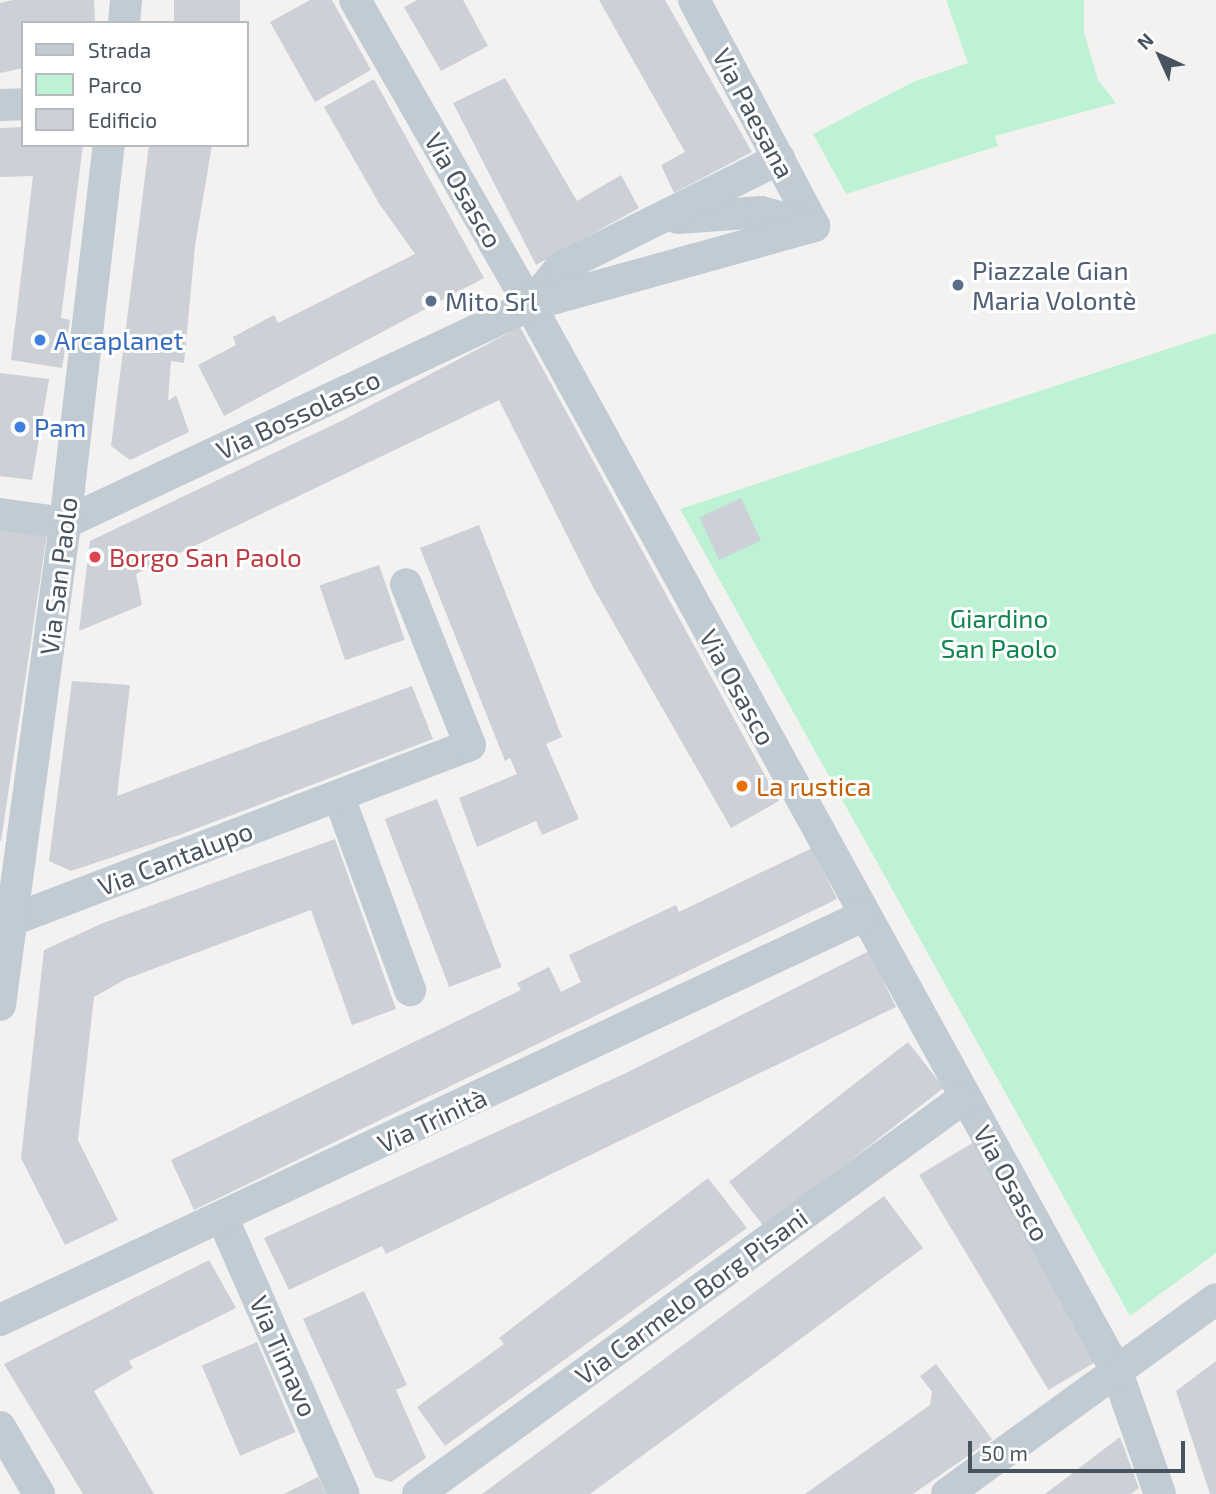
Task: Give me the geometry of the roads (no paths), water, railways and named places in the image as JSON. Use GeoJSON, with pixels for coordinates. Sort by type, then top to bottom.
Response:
{"type":"FeatureCollection","features":[{"type":"Feature","properties":{"kind":"street"},"geometry":{"type":"LineString","coordinates":[[124,21],[126,0]]}},
{"type":"Feature","properties":{"kind":"street","name":"Via Osasco"},"geometry":{"type":"LineString","coordinates":[[355,0],[530,305],[863,916],[1118,1372],[1160,1494]]}},
{"type":"Feature","properties":{"kind":"street","name":"Via Paesana"},"geometry":{"type":"LineString","coordinates":[[694,0],[814,226]]}},
{"type":"Feature","properties":{"kind":"street"},"geometry":{"type":"LineString","coordinates":[[0,105],[21,104]]}},
{"type":"Feature","properties":{"kind":"street","name":"Via San Paolo"},"geometry":{"type":"LineString","coordinates":[[0,1005],[2,972],[12,920],[65,523],[109,147]]}},
{"type":"Feature","properties":{"kind":"street","name":"Via Bossolasco"},"geometry":{"type":"LineString","coordinates":[[530,305],[560,268],[779,159]]}},
{"type":"Feature","properties":{"kind":"street","name":"Via Bossolasco"},"geometry":{"type":"LineString","coordinates":[[656,220],[761,212],[814,226]]}},
{"type":"Feature","properties":{"kind":"street","name":"Via Bossolasco"},"geometry":{"type":"LineString","coordinates":[[65,523],[530,305],[814,226]]}},
{"type":"Feature","properties":{"kind":"street"},"geometry":{"type":"LineString","coordinates":[[0,514],[65,523]]}},
{"type":"Feature","properties":{"kind":"street","name":"Via Cantalupo"},"geometry":{"type":"LineString","coordinates":[[12,920],[470,745],[407,584]]}},
{"type":"Feature","properties":{"kind":"street"},"geometry":{"type":"LineString","coordinates":[[339,797],[410,990]]}},
{"type":"Feature","properties":{"kind":"street","name":"Via Trinità"},"geometry":{"type":"LineString","coordinates":[[0,1320],[223,1219],[863,916]]}},
{"type":"Feature","properties":{"kind":"street","name":"Via Carmelo Borg Pisani"},"geometry":{"type":"LineString","coordinates":[[418,1494],[964,1098]]}},
{"type":"Feature","properties":{"kind":"street","name":"Via Timavo"},"geometry":{"type":"LineString","coordinates":[[223,1219],[344,1494]]}},
{"type":"Feature","properties":{"kind":"street"},"geometry":{"type":"LineString","coordinates":[[947,1494],[1216,1299]]}},
{"type":"Feature","properties":{"kind":"street"},"geometry":{"type":"LineString","coordinates":[[0,1427],[39,1494]]}},
{"type":"Feature","properties":{"kind":"place","name":"Piazzale Gian Maria Volontè"},"geometry":{"type":"Point","coordinates":[958,285]}},
{"type":"Feature","properties":{"kind":"place","name":"Mito Srl"},"geometry":{"type":"Point","coordinates":[431,301]}},
{"type":"Feature","properties":{"kind":"place","name":"Arcaplanet"},"geometry":{"type":"Point","coordinates":[40,340]}},
{"type":"Feature","properties":{"kind":"place","name":"Pam"},"geometry":{"type":"Point","coordinates":[20,427]}},
{"type":"Feature","properties":{"kind":"place","name":"Borgo San Paolo"},"geometry":{"type":"Point","coordinates":[95,557]}},
{"type":"Feature","properties":{"kind":"place","name":"La rustica"},"geometry":{"type":"Point","coordinates":[742,786]}},
{"type":"Feature","properties":{"kind":"park label","name":"Giardino San Paolo"},"geometry":{"type":"Point","coordinates":[999,633]}}]}
